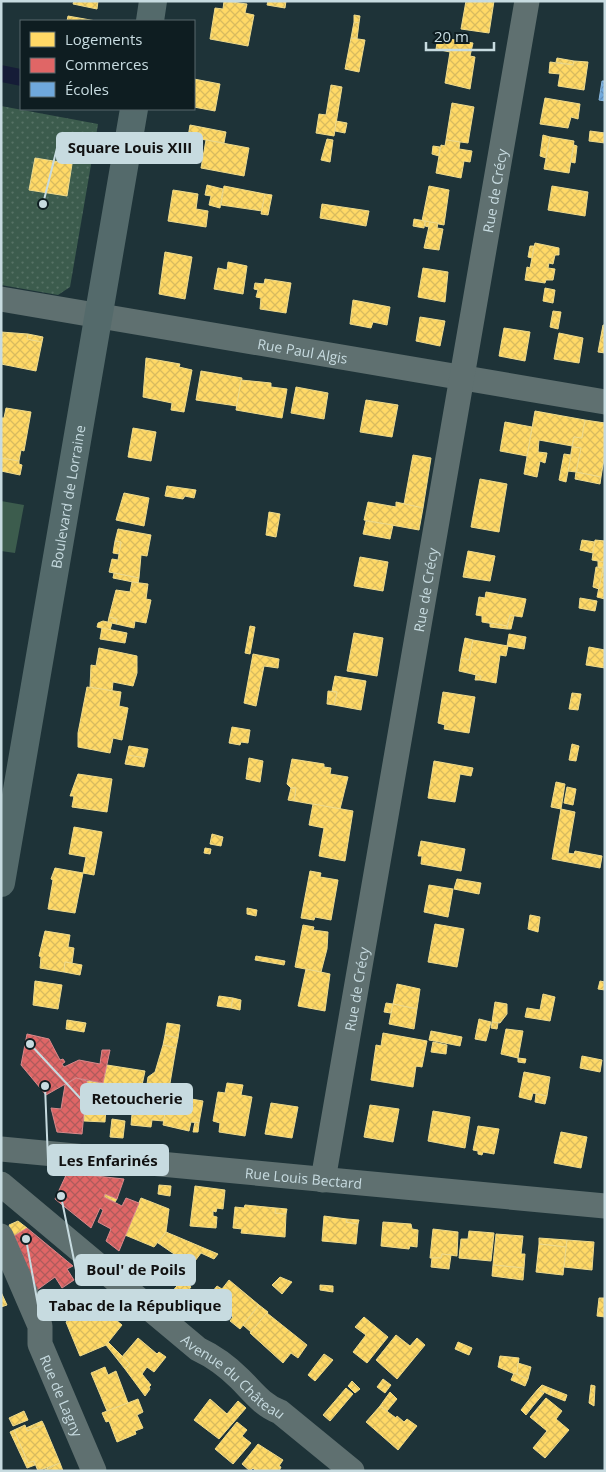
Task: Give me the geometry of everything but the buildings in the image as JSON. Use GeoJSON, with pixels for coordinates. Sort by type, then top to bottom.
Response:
{"type":"FeatureCollection","features":[{"type":"Feature","properties":{"kind":"main road"},"geometry":{"type":"LineString","coordinates":[[150,20],[153,1]]}},
{"type":"Feature","properties":{"kind":"main road","name":"Boulevard de Lorraine"},"geometry":{"type":"LineString","coordinates":[[1,883],[134,110]]}},
{"type":"Feature","properties":{"kind":"street","name":"Rue de Crécy"},"geometry":{"type":"LineString","coordinates":[[323,1180],[527,1]]}},
{"type":"Feature","properties":{"kind":"street","name":"Rue Paul Algis"},"geometry":{"type":"LineString","coordinates":[[1,299],[605,402]]}},
{"type":"Feature","properties":{"kind":"street","name":"Rue Louis Bectard"},"geometry":{"type":"LineString","coordinates":[[1,1149],[605,1206]]}},
{"type":"Feature","properties":{"kind":"street","name":"Avenue du Château"},"geometry":{"type":"LineString","coordinates":[[1,1184],[12,1204],[113,1276],[119,1284],[162,1320],[241,1380],[248,1391],[271,1408],[280,1412],[352,1471]]}},
{"type":"Feature","properties":{"kind":"street","name":"Rue de Lagny"},"geometry":{"type":"LineString","coordinates":[[1,1236],[40,1326],[40,1344],[94,1471]]}},
{"type":"Feature","properties":{"kind":"green space"},"geometry":{"type":"Polygon","coordinates":[[[1,106],[98,124],[70,287],[58,295],[1,285],[1,106]]]}},
{"type":"Feature","properties":{"kind":"green space"},"geometry":{"type":"Polygon","coordinates":[[[1,501],[24,505],[15,553],[1,551],[1,501]]]}},
{"type":"Feature","properties":{"kind":"water"},"geometry":{"type":"Polygon","coordinates":[[[1,65],[20,69],[20,86],[1,82],[1,65]]]}},
{"type":"Feature","properties":{"kind":"place","name":"Square Louis XIII"},"geometry":{"type":"Point","coordinates":[43,204]}},
{"type":"Feature","properties":{"kind":"place","name":"Retoucherie"},"geometry":{"type":"Point","coordinates":[30,1044]}},
{"type":"Feature","properties":{"kind":"place","name":"Les Enfarinés"},"geometry":{"type":"Point","coordinates":[45,1086]}},
{"type":"Feature","properties":{"kind":"place","name":"Boul' de Poils"},"geometry":{"type":"Point","coordinates":[61,1196]}},
{"type":"Feature","properties":{"kind":"place","name":"Tabac de la République"},"geometry":{"type":"Point","coordinates":[26,1239]}}]}
